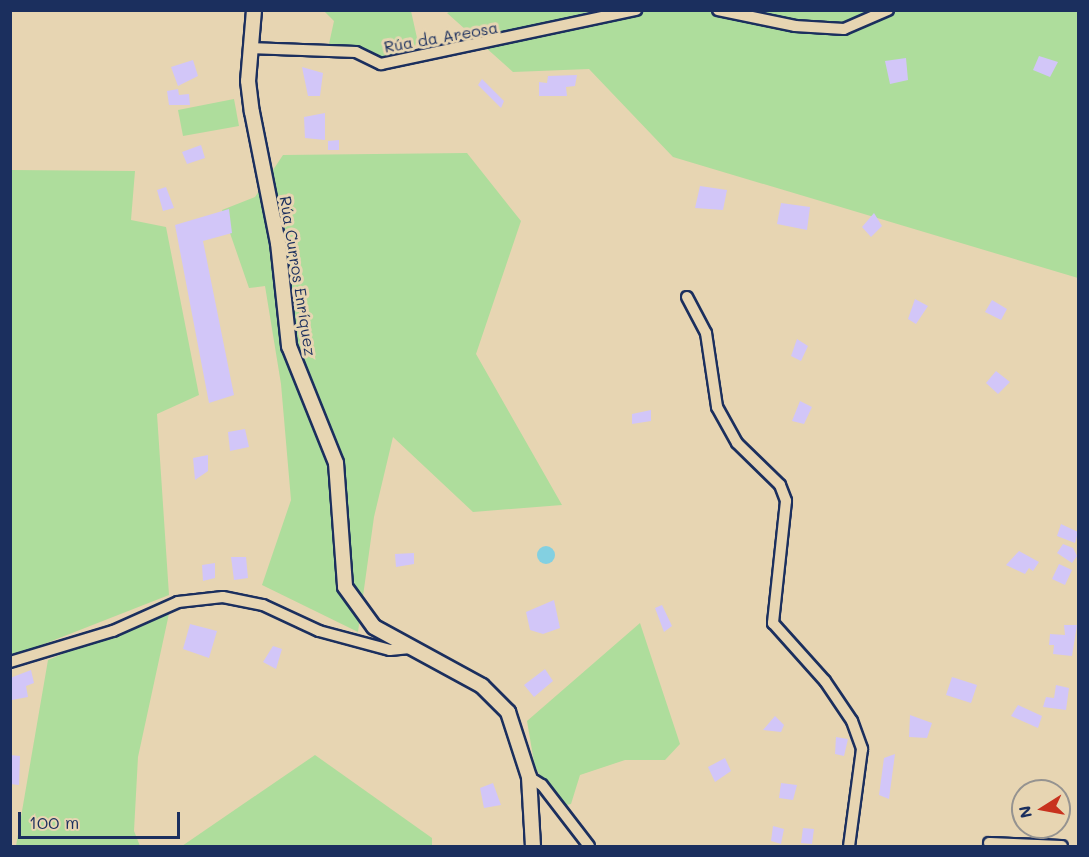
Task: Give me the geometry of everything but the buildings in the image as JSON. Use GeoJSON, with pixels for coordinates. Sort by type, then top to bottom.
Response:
{"type":"FeatureCollection","features":[{"type":"Feature","properties":{"kind":"street","name":"Rúa Curros Enríquez"},"geometry":{"type":"LineString","coordinates":[[254,10],[249,48],[252,112],[278,243],[289,346],[336,463],[345,587],[362,616],[410,648],[498,699],[517,730],[529,777],[533,846]]}},
{"type":"Feature","properties":{"kind":"street","name":"Rúa da Areosa"},"geometry":{"type":"LineString","coordinates":[[249,48],[356,52],[381,64],[636,10]]}},
{"type":"Feature","properties":{"kind":"street"},"geometry":{"type":"LineString","coordinates":[[718,10],[795,26],[844,29],[888,10]]}},
{"type":"Feature","properties":{"kind":"street"},"geometry":{"type":"LineString","coordinates":[[687,297],[706,333],[717,407],[737,443],[780,485],[786,501],[773,623],[825,681],[852,721],[862,749],[849,846]]}},
{"type":"Feature","properties":{"kind":"street"},"geometry":{"type":"LineString","coordinates":[[10,662],[103,634],[178,602],[223,597],[263,605],[319,631],[390,650],[410,648]]}},
{"type":"Feature","properties":{"kind":"street"},"geometry":{"type":"LineString","coordinates":[[529,777],[542,785],[589,846]]}},
{"type":"Feature","properties":{"kind":"street"},"geometry":{"type":"LineString","coordinates":[[989,843],[1062,846]]}},
{"type":"Feature","properties":{"kind":"green space"},"geometry":{"type":"Polygon","coordinates":[[[453,10],[1078,11],[1078,278],[673,157],[589,69],[513,72],[447,13],[453,10]]]}},
{"type":"Feature","properties":{"kind":"green space"},"geometry":{"type":"Polygon","coordinates":[[[324,11],[411,11],[417,38],[413,55],[383,59],[329,44],[334,21],[324,11]]]}},
{"type":"Feature","properties":{"kind":"green space"},"geometry":{"type":"Polygon","coordinates":[[[234,99],[239,126],[183,136],[178,110],[234,99]]]}},
{"type":"Feature","properties":{"kind":"green space"},"geometry":{"type":"Polygon","coordinates":[[[467,153],[521,221],[476,354],[562,505],[473,512],[393,437],[374,517],[358,632],[262,585],[291,500],[281,384],[265,286],[249,288],[222,210],[255,197],[283,155],[467,153]]]}},
{"type":"Feature","properties":{"kind":"green space"},"geometry":{"type":"Polygon","coordinates":[[[11,170],[135,171],[131,220],[166,227],[199,395],[157,414],[169,595],[11,657],[11,170]]]}},
{"type":"Feature","properties":{"kind":"green space"},"geometry":{"type":"Polygon","coordinates":[[[170,609],[138,757],[134,831],[140,846],[16,846],[48,660],[170,609]]]}},
{"type":"Feature","properties":{"kind":"green space"},"geometry":{"type":"Polygon","coordinates":[[[640,623],[680,744],[665,760],[625,760],[580,775],[571,804],[562,806],[535,768],[527,721],[640,623]]]}},
{"type":"Feature","properties":{"kind":"green space"},"geometry":{"type":"Polygon","coordinates":[[[315,755],[432,838],[432,846],[182,846],[315,755]]]}},
{"type":"Feature","properties":{"kind":"water"},"geometry":{"type":"Polygon","coordinates":[[[542,546],[550,546],[555,551],[553,562],[542,564],[537,559],[537,551],[542,546]]]}}]}
